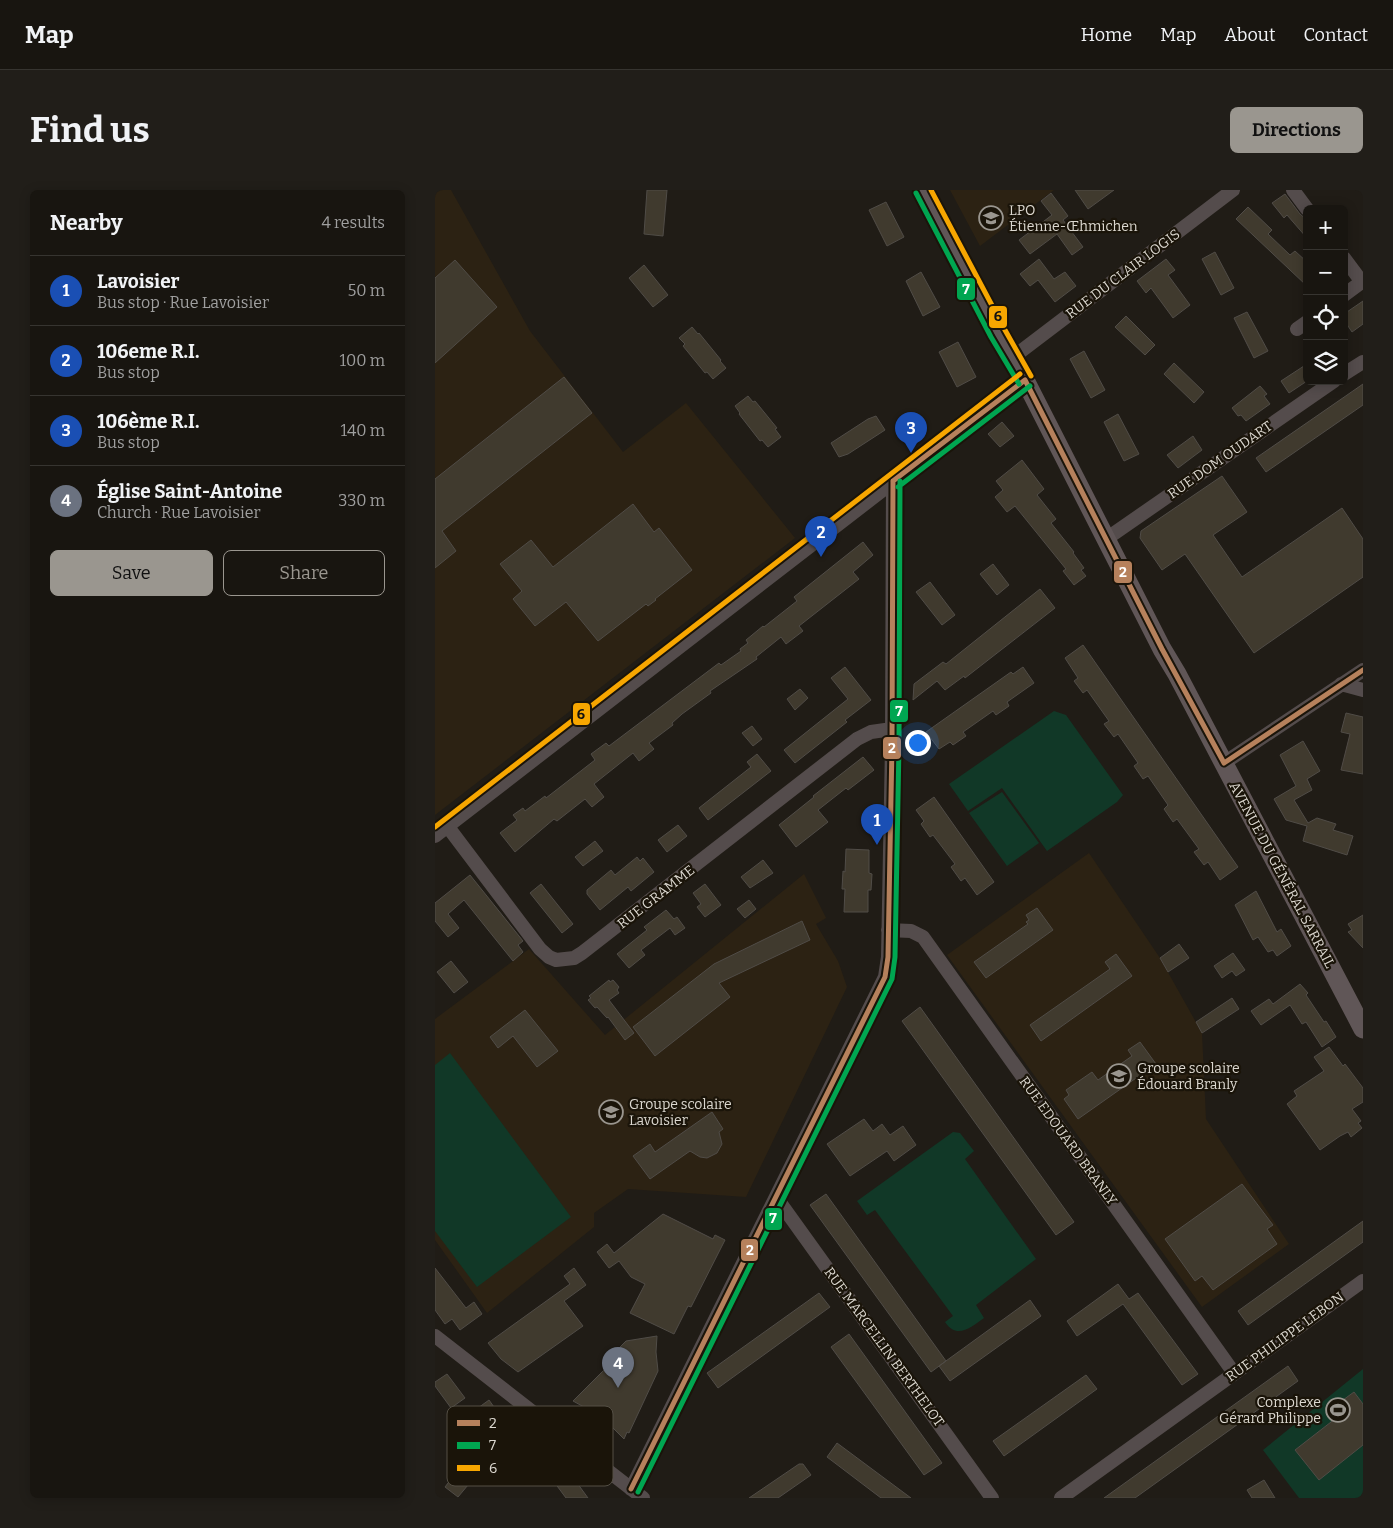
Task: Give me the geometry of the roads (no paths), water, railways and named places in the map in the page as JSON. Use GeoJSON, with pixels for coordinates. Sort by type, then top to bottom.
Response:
{"type":"FeatureCollection","features":[{"type":"Feature","properties":{"kind":"main road","name":"AVENUE DU GÉNÉRAL SARRAIL"},"geometry":{"type":"LineString","coordinates":[[923,190],[994,326],[1025,380],[1162,649],[1224,763],[1363,1029]]}},
{"type":"Feature","properties":{"kind":"street","name":"RUE DU CLAIR LOGIS"},"geometry":{"type":"LineString","coordinates":[[1013,358],[1233,190]]}},
{"type":"Feature","properties":{"kind":"street"},"geometry":{"type":"LineString","coordinates":[[1293,190],[1304,205]]}},
{"type":"Feature","properties":{"kind":"street"},"geometry":{"type":"LineString","coordinates":[[1348,263],[1362,282],[1348,292]]}},
{"type":"Feature","properties":{"kind":"street"},"geometry":{"type":"LineString","coordinates":[[1348,371],[1363,362]]}},
{"type":"Feature","properties":{"kind":"street"},"geometry":{"type":"LineString","coordinates":[[435,836],[1025,380]]}},
{"type":"Feature","properties":{"kind":"street","name":"RUE DOM OUDART"},"geometry":{"type":"LineString","coordinates":[[1106,539],[1328,385]]}},
{"type":"Feature","properties":{"kind":"street"},"geometry":{"type":"LineString","coordinates":[[631,1489],[885,977],[888,957],[892,729],[893,481]]}},
{"type":"Feature","properties":{"kind":"street"},"geometry":{"type":"LineString","coordinates":[[1224,763],[1363,670]]}},
{"type":"Feature","properties":{"kind":"street"},"geometry":{"type":"LineString","coordinates":[[1341,684],[1363,690]]}},
{"type":"Feature","properties":{"kind":"street","name":"RUE GRAMME"},"geometry":{"type":"LineString","coordinates":[[447,827],[541,949],[549,957],[557,960],[574,958],[645,906],[857,740],[871,732],[892,729]]}},
{"type":"Feature","properties":{"kind":"street","name":"RUE EDOUARD BRANLY"},"geometry":{"type":"LineString","coordinates":[[888,930],[911,931],[923,937],[1234,1373]]}},
{"type":"Feature","properties":{"kind":"street","name":"RUE MARCELLIN BERTHELOT"},"geometry":{"type":"LineString","coordinates":[[777,1197],[992,1498]]}},
{"type":"Feature","properties":{"kind":"street","name":"RUE PHILIPPE LEBON"},"geometry":{"type":"LineString","coordinates":[[1061,1498],[1363,1281]]}},
{"type":"Feature","properties":{"kind":"street"},"geometry":{"type":"LineString","coordinates":[[435,1336],[525,1406]]}},
{"type":"Feature","properties":{"kind":"street"},"geometry":{"type":"LineString","coordinates":[[613,1475],[643,1498]]}},
{"type":"Feature","properties":{"kind":"place","name":"LPO Étienne-Œhmichen"},"geometry":{"type":"Point","coordinates":[991,218]}},
{"type":"Feature","properties":{"kind":"place","name":"106ème R.I."},"geometry":{"type":"Point","coordinates":[911,453]}},
{"type":"Feature","properties":{"kind":"place","name":"106eme R.I."},"geometry":{"type":"Point","coordinates":[821,557]}},
{"type":"Feature","properties":{"kind":"place","name":"Lavoisier"},"geometry":{"type":"Point","coordinates":[877,845]}},
{"type":"Feature","properties":{"kind":"place","name":"Groupe scolaire Édouard Branly"},"geometry":{"type":"Point","coordinates":[1119,1076]}},
{"type":"Feature","properties":{"kind":"place","name":"Groupe scolaire Lavoisier"},"geometry":{"type":"Point","coordinates":[611,1112]}},
{"type":"Feature","properties":{"kind":"place","name":"Église Saint-Antoine"},"geometry":{"type":"Point","coordinates":[618,1388]}},
{"type":"Feature","properties":{"kind":"place","name":"Complexe Gérard Philippe"},"geometry":{"type":"Point","coordinates":[1338,1410]}}]}
